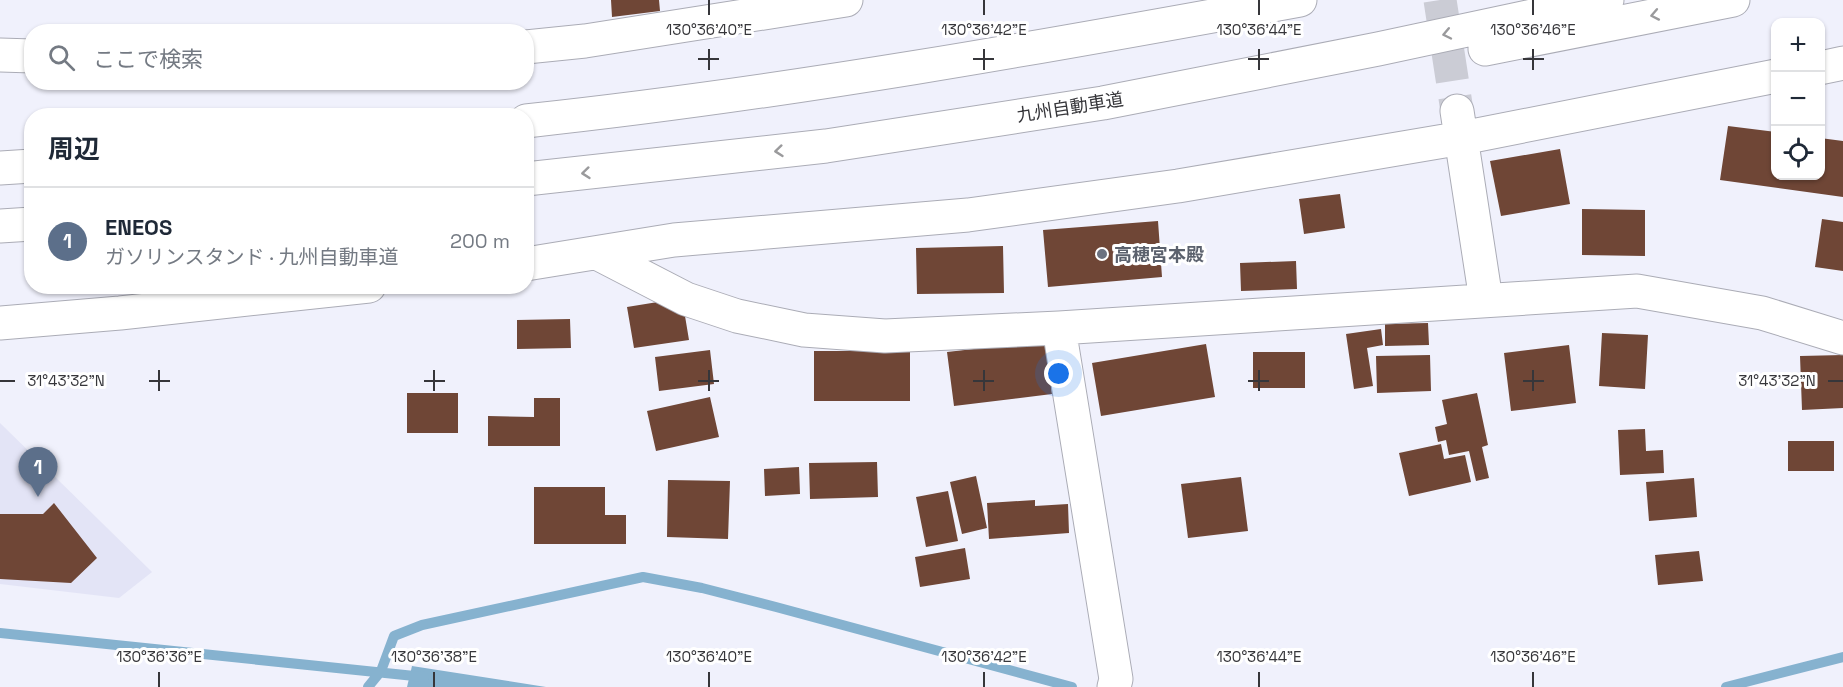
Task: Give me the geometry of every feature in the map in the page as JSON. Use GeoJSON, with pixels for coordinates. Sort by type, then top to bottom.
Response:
{"type":"FeatureCollection","features":[{"type":"Feature","properties":{"kind":"main road"},"geometry":{"type":"LineString","coordinates":[[534,46],[585,41],[846,0]]}},
{"type":"Feature","properties":{"kind":"main road"},"geometry":{"type":"LineString","coordinates":[[583,115],[817,83],[1075,31],[1204,0]]}},
{"type":"Feature","properties":{"kind":"main road"},"geometry":{"type":"LineString","coordinates":[[534,120],[819,83],[1076,41],[1300,0]]}},
{"type":"Feature","properties":{"kind":"main road","name":"九州自動車道"},"geometry":{"type":"LineString","coordinates":[[534,178],[826,146],[1103,103],[1378,49],[1607,0]]}},
{"type":"Feature","properties":{"kind":"main road"},"geometry":{"type":"LineString","coordinates":[[826,146],[1108,114],[1379,70],[1733,0]]}},
{"type":"Feature","properties":{"kind":"main road"},"geometry":{"type":"LineString","coordinates":[[0,55],[24,56]]}},
{"type":"Feature","properties":{"kind":"main road"},"geometry":{"type":"LineString","coordinates":[[1825,67],[1843,63]]}},
{"type":"Feature","properties":{"kind":"main road"},"geometry":{"type":"LineString","coordinates":[[534,263],[697,238],[968,215],[1178,186],[1460,124],[1771,77]]}},
{"type":"Feature","properties":{"kind":"main road"},"geometry":{"type":"LineString","coordinates":[[1460,124],[1486,300]]}},
{"type":"Feature","properties":{"kind":"main road"},"geometry":{"type":"LineString","coordinates":[[0,168],[24,166]]}},
{"type":"Feature","properties":{"kind":"main road"},"geometry":{"type":"LineString","coordinates":[[0,226],[24,224]]}},
{"type":"Feature","properties":{"kind":"main road"},"geometry":{"type":"LineString","coordinates":[[597,253],[686,299],[737,316],[804,330],[885,336],[1059,328],[1637,291],[1762,314],[1843,338]]}},
{"type":"Feature","properties":{"kind":"main road"},"geometry":{"type":"LineString","coordinates":[[0,323],[120,314],[298,294]]}},
{"type":"Feature","properties":{"kind":"main road"},"geometry":{"type":"LineString","coordinates":[[1059,328],[1115,683]]}},
{"type":"Feature","properties":{"kind":"shaded area"},"geometry":{"type":"Polygon","coordinates":[[[0,423],[152,572],[119,598],[0,584],[0,423]]]}},
{"type":"Feature","properties":{"kind":"water"},"geometry":{"type":"Polygon","coordinates":[[[412,666],[546,687],[407,687],[412,666]]]}},
{"type":"Feature","properties":{"kind":"building"},"geometry":{"type":"Polygon","coordinates":[[[611,0],[659,0],[660,11],[612,17],[611,0]]]}},
{"type":"Feature","properties":{"kind":"building"},"geometry":{"type":"Polygon","coordinates":[[[1728,126],[1771,131],[1771,180],[1825,180],[1825,139],[1843,141],[1843,197],[1720,180],[1728,126]]]}},
{"type":"Feature","properties":{"kind":"building"},"geometry":{"type":"Polygon","coordinates":[[[1560,149],[1570,204],[1501,216],[1490,161],[1560,149]]]}},
{"type":"Feature","properties":{"kind":"building"},"geometry":{"type":"Polygon","coordinates":[[[1340,194],[1345,228],[1304,234],[1299,199],[1340,194]]]}},
{"type":"Feature","properties":{"kind":"building"},"geometry":{"type":"Polygon","coordinates":[[[1582,209],[1645,210],[1645,256],[1582,255],[1582,209]]]}},
{"type":"Feature","properties":{"kind":"building"},"geometry":{"type":"Polygon","coordinates":[[[1822,219],[1843,222],[1843,271],[1815,267],[1822,219]]]}},
{"type":"Feature","properties":{"kind":"building","name":"高穂宮本殿"},"geometry":{"type":"Polygon","coordinates":[[[1158,221],[1162,277],[1048,287],[1043,230],[1158,221]]]}},
{"type":"Feature","properties":{"kind":"building"},"geometry":{"type":"Polygon","coordinates":[[[1003,246],[1004,293],[917,294],[916,248],[1003,246]]]}},
{"type":"Feature","properties":{"kind":"building"},"geometry":{"type":"Polygon","coordinates":[[[1296,261],[1297,289],[1241,291],[1240,263],[1296,261]]]}},
{"type":"Feature","properties":{"kind":"building"},"geometry":{"type":"Polygon","coordinates":[[[664,301],[665,307],[683,304],[689,340],[634,348],[627,307],[664,301]]]}},
{"type":"Feature","properties":{"kind":"building"},"geometry":{"type":"Polygon","coordinates":[[[570,319],[571,348],[517,349],[517,320],[570,319]]]}},
{"type":"Feature","properties":{"kind":"building"},"geometry":{"type":"Polygon","coordinates":[[[1428,323],[1429,345],[1385,346],[1385,324],[1428,323]]]}},
{"type":"Feature","properties":{"kind":"building"},"geometry":{"type":"Polygon","coordinates":[[[1381,329],[1383,345],[1367,348],[1373,386],[1354,389],[1346,334],[1381,329]]]}},
{"type":"Feature","properties":{"kind":"building"},"geometry":{"type":"Polygon","coordinates":[[[1602,333],[1648,335],[1645,389],[1599,386],[1602,333]]]}},
{"type":"Feature","properties":{"kind":"building"},"geometry":{"type":"Polygon","coordinates":[[[1046,341],[1052,394],[954,406],[947,352],[1046,341]]]}},
{"type":"Feature","properties":{"kind":"building"},"geometry":{"type":"Polygon","coordinates":[[[1206,344],[1215,397],[1101,416],[1092,363],[1206,344]]]}},
{"type":"Feature","properties":{"kind":"building"},"geometry":{"type":"Polygon","coordinates":[[[1569,345],[1576,403],[1511,411],[1504,353],[1569,345]]]}},
{"type":"Feature","properties":{"kind":"building"},"geometry":{"type":"Polygon","coordinates":[[[710,350],[714,384],[659,391],[655,357],[710,350]]]}},
{"type":"Feature","properties":{"kind":"building"},"geometry":{"type":"Polygon","coordinates":[[[814,351],[910,351],[910,401],[814,401],[814,351]]]}},
{"type":"Feature","properties":{"kind":"building"},"geometry":{"type":"Polygon","coordinates":[[[1253,352],[1305,352],[1305,388],[1253,388],[1253,352]]]}},
{"type":"Feature","properties":{"kind":"building"},"geometry":{"type":"Polygon","coordinates":[[[1430,355],[1431,391],[1377,393],[1376,356],[1430,355]]]}},
{"type":"Feature","properties":{"kind":"building"},"geometry":{"type":"Polygon","coordinates":[[[1843,355],[1843,408],[1802,410],[1800,356],[1843,355]]]}},
{"type":"Feature","properties":{"kind":"building"},"geometry":{"type":"Polygon","coordinates":[[[407,393],[458,393],[458,433],[407,433],[407,393]]]}},
{"type":"Feature","properties":{"kind":"building"},"geometry":{"type":"Polygon","coordinates":[[[1477,393],[1488,445],[1482,447],[1489,478],[1476,481],[1469,451],[1449,455],[1446,440],[1438,442],[1435,427],[1447,424],[1442,400],[1477,393]]]}},
{"type":"Feature","properties":{"kind":"building"},"geometry":{"type":"Polygon","coordinates":[[[710,397],[719,437],[656,451],[647,411],[710,397]]]}},
{"type":"Feature","properties":{"kind":"building"},"geometry":{"type":"Polygon","coordinates":[[[534,398],[560,398],[560,446],[488,446],[488,416],[534,417],[534,398]]]}},
{"type":"Feature","properties":{"kind":"building"},"geometry":{"type":"Polygon","coordinates":[[[1645,429],[1646,451],[1663,450],[1664,473],[1620,475],[1618,430],[1645,429]]]}},
{"type":"Feature","properties":{"kind":"building"},"geometry":{"type":"Polygon","coordinates":[[[1788,441],[1834,441],[1834,471],[1788,471],[1788,441]]]}},
{"type":"Feature","properties":{"kind":"building"},"geometry":{"type":"Polygon","coordinates":[[[1441,444],[1444,459],[1465,455],[1471,482],[1409,496],[1399,453],[1441,444]]]}},
{"type":"Feature","properties":{"kind":"building"},"geometry":{"type":"Polygon","coordinates":[[[877,462],[878,497],[810,499],[809,463],[877,462]]]}},
{"type":"Feature","properties":{"kind":"building"},"geometry":{"type":"Polygon","coordinates":[[[799,467],[800,494],[765,496],[764,469],[799,467]]]}},
{"type":"Feature","properties":{"kind":"building"},"geometry":{"type":"Polygon","coordinates":[[[976,476],[987,528],[962,534],[950,482],[976,476]]]}},
{"type":"Feature","properties":{"kind":"building"},"geometry":{"type":"Polygon","coordinates":[[[1241,477],[1248,531],[1188,538],[1181,484],[1241,477]]]}},
{"type":"Feature","properties":{"kind":"building"},"geometry":{"type":"Polygon","coordinates":[[[1694,478],[1697,517],[1649,521],[1646,482],[1694,478]]]}},
{"type":"Feature","properties":{"kind":"building"},"geometry":{"type":"Polygon","coordinates":[[[668,480],[730,481],[728,539],[667,537],[668,480]]]}},
{"type":"Feature","properties":{"kind":"building"},"geometry":{"type":"Polygon","coordinates":[[[534,487],[605,487],[605,515],[626,515],[626,544],[534,544],[534,487]]]}},
{"type":"Feature","properties":{"kind":"building"},"geometry":{"type":"Polygon","coordinates":[[[948,491],[958,541],[926,547],[916,497],[948,491]]]}},
{"type":"Feature","properties":{"kind":"building"},"geometry":{"type":"Polygon","coordinates":[[[1035,500],[1035,506],[1068,504],[1069,533],[989,539],[987,503],[1035,500]]]}},
{"type":"Feature","properties":{"kind":"building"},"geometry":{"type":"Polygon","coordinates":[[[54,503],[97,558],[71,583],[0,579],[0,514],[43,514],[54,503]]]}},
{"type":"Feature","properties":{"kind":"building"},"geometry":{"type":"Polygon","coordinates":[[[965,548],[970,579],[920,587],[915,557],[965,548]]]}},
{"type":"Feature","properties":{"kind":"building"},"geometry":{"type":"Polygon","coordinates":[[[1699,551],[1703,581],[1658,585],[1655,555],[1699,551]]]}},
{"type":"Feature","properties":{"kind":"waterway"},"geometry":{"type":"LineString","coordinates":[[368,687],[381,671],[394,636],[422,625],[643,577],[702,588],[1072,687]]}},
{"type":"Feature","properties":{"kind":"waterway"},"geometry":{"type":"LineString","coordinates":[[0,633],[424,677]]}},
{"type":"Feature","properties":{"kind":"waterway"},"geometry":{"type":"LineString","coordinates":[[1726,687],[1843,657]]}},
{"type":"Feature","properties":{"kind":"tunnel"},"geometry":{"type":"LineString","coordinates":[[1440,0],[1457,111]]}},
{"type":"Feature","properties":{"kind":"place","name":"高穂宮本殿"},"geometry":{"type":"Point","coordinates":[1102,254]}},
{"type":"Feature","properties":{"kind":"place","name":"ENEOS"},"geometry":{"type":"Point","coordinates":[38,497]}}]}
